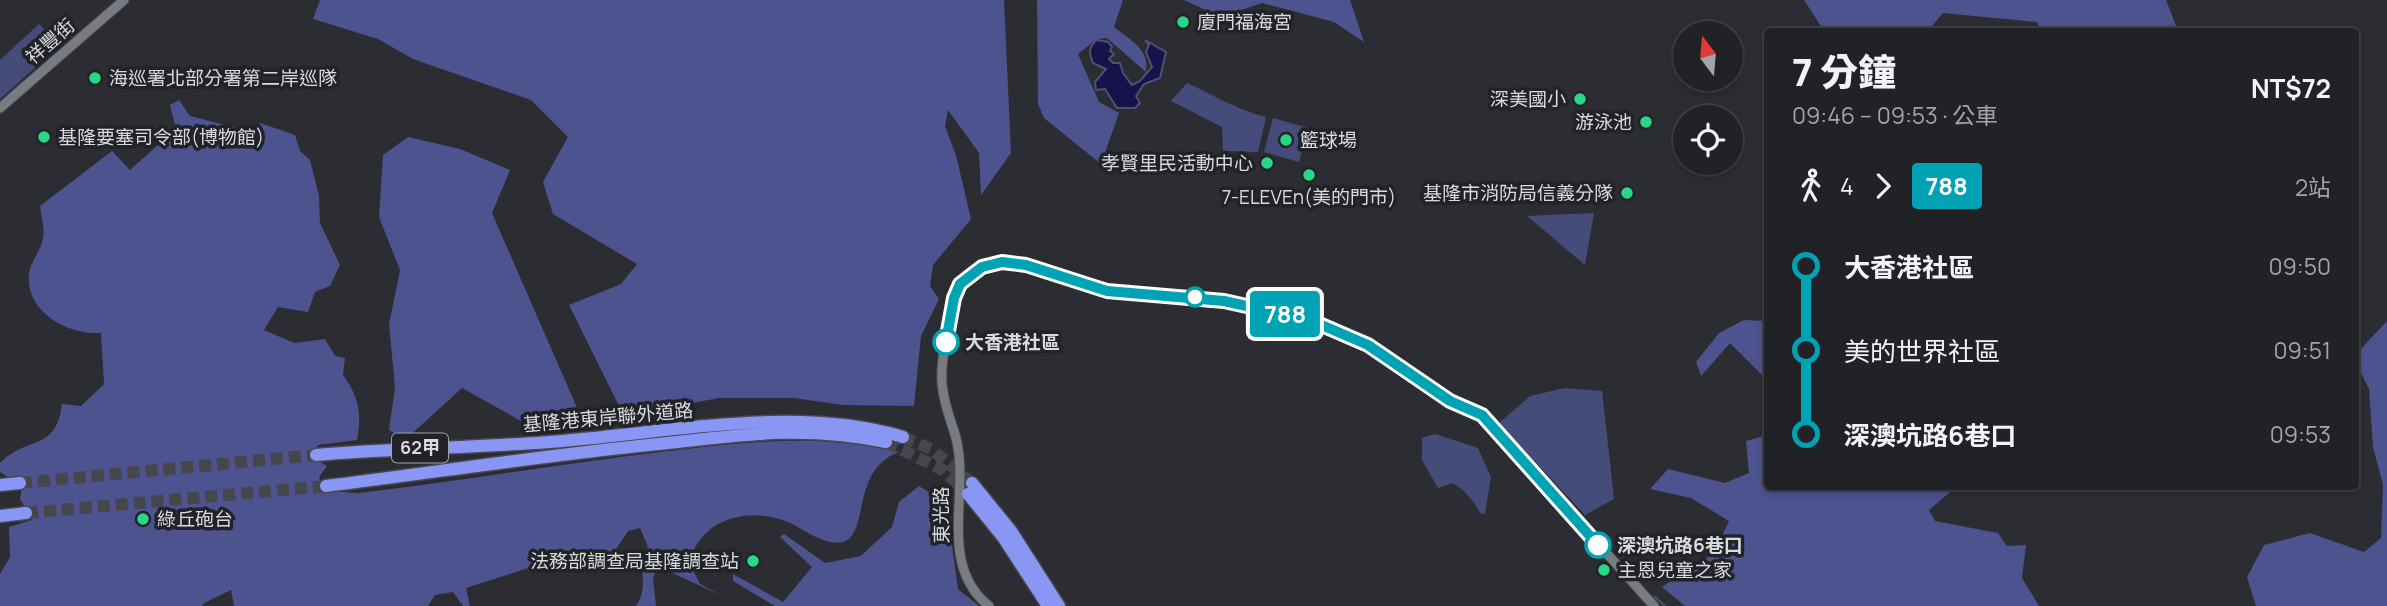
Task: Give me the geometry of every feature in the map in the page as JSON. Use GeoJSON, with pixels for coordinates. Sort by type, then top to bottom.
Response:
{"type":"FeatureCollection","features":[{"type":"Feature","properties":{"kind":"highway","name":"基隆港東岸聯外道路"},"geometry":{"type":"LineString","coordinates":[[316,455],[431,447],[668,437],[788,426],[841,428],[902,437]]}},
{"type":"Feature","properties":{"kind":"highway","name":"基隆港東岸聯外道路"},"geometry":{"type":"LineString","coordinates":[[841,428],[886,442]]}},
{"type":"Feature","properties":{"kind":"highway","name":"基隆港東岸聯外道路"},"geometry":{"type":"LineString","coordinates":[[326,486],[668,437]]}},
{"type":"Feature","properties":{"kind":"highway"},"geometry":{"type":"LineString","coordinates":[[431,447],[432,471]]}},
{"type":"Feature","properties":{"kind":"highway"},"geometry":{"type":"LineString","coordinates":[[0,485],[20,483]]}},
{"type":"Feature","properties":{"kind":"highway"},"geometry":{"type":"LineString","coordinates":[[970,489],[1007,534],[1059,606]]}},
{"type":"Feature","properties":{"kind":"highway"},"geometry":{"type":"LineString","coordinates":[[0,516],[26,513]]}},
{"type":"Feature","properties":{"kind":"highway"},"geometry":{"type":"LineString","coordinates":[[1007,534],[1048,606]]}},
{"type":"Feature","properties":{"kind":"street","name":"祥豐街"},"geometry":{"type":"LineString","coordinates":[[0,108],[124,0]]}},
{"type":"Feature","properties":{"kind":"street","name":"東光路"},"geometry":{"type":"LineString","coordinates":[[989,606],[970,584],[960,555],[958,444],[941,391],[941,370],[956,291],[965,279],[982,267],[1016,263],[1107,291],[1224,301],[1337,329],[1368,345],[1450,401],[1482,415],[1654,606]]}},
{"type":"Feature","properties":{"kind":"shaded area"},"geometry":{"type":"Polygon","coordinates":[[[320,0],[1004,0],[1011,153],[981,195],[979,153],[948,110],[945,126],[956,155],[971,219],[933,265],[930,286],[939,299],[921,336],[914,406],[843,405],[794,398],[719,398],[671,407],[521,421],[462,388],[405,440],[389,430],[395,387],[389,324],[400,270],[379,217],[383,155],[408,137],[460,149],[510,170],[492,213],[578,410],[620,408],[569,305],[621,284],[637,264],[553,214],[543,182],[568,137],[531,100],[413,59],[378,39],[313,19],[320,0]]]}},
{"type":"Feature","properties":{"kind":"shaded area"},"geometry":{"type":"Polygon","coordinates":[[[1037,0],[1123,0],[1114,27],[1142,51],[1146,72],[1107,38],[1097,39],[1078,54],[1099,102],[1119,113],[1101,164],[1044,118],[1038,104],[1037,0]]]}},
{"type":"Feature","properties":{"kind":"shaded area"},"geometry":{"type":"Polygon","coordinates":[[[1184,0],[1350,0],[1364,42],[1334,22],[1262,3],[1221,17],[1184,0]]]}},
{"type":"Feature","properties":{"kind":"shaded area"},"geometry":{"type":"Polygon","coordinates":[[[1804,0],[2166,0],[2177,28],[2040,28],[2037,22],[1943,13],[1930,28],[1822,28],[1804,0]]]}},
{"type":"Feature","properties":{"kind":"shaded area"},"geometry":{"type":"Polygon","coordinates":[[[39,24],[59,46],[0,99],[0,60],[39,24]]]}},
{"type":"Feature","properties":{"kind":"shaded area"},"geometry":{"type":"Polygon","coordinates":[[[1097,40],[1108,42],[1112,47],[1110,51],[1114,54],[1109,59],[1113,63],[1120,63],[1123,73],[1132,85],[1140,81],[1152,67],[1146,52],[1149,45],[1145,40],[1166,52],[1160,78],[1144,84],[1136,96],[1140,103],[1135,108],[1117,108],[1105,89],[1096,90],[1095,82],[1106,69],[1093,63],[1090,53],[1097,40]]]}},
{"type":"Feature","properties":{"kind":"shaded area"},"geometry":{"type":"Polygon","coordinates":[[[1187,83],[1235,106],[1266,117],[1258,152],[1223,151],[1222,127],[1171,101],[1187,83]]]}},
{"type":"Feature","properties":{"kind":"shaded area"},"geometry":{"type":"Polygon","coordinates":[[[179,100],[190,116],[248,131],[260,123],[295,135],[300,151],[310,160],[319,196],[320,223],[340,265],[330,286],[315,292],[308,312],[278,307],[264,330],[294,343],[325,339],[335,356],[345,358],[343,375],[358,406],[357,440],[318,445],[313,452],[317,460],[327,466],[319,477],[324,491],[359,493],[623,457],[750,443],[839,442],[899,452],[884,461],[873,473],[851,537],[843,542],[828,542],[790,523],[768,516],[753,515],[725,521],[703,537],[689,563],[700,584],[722,596],[664,569],[656,570],[653,579],[656,606],[636,606],[642,591],[643,562],[648,547],[640,528],[628,531],[613,554],[603,558],[593,556],[579,561],[538,565],[466,588],[470,606],[463,606],[453,592],[435,595],[428,606],[234,606],[231,590],[202,604],[203,606],[0,606],[0,574],[10,557],[9,527],[32,520],[20,499],[22,487],[0,472],[0,463],[10,454],[39,441],[54,430],[62,404],[81,406],[104,384],[101,333],[88,333],[63,325],[41,310],[34,300],[29,274],[42,243],[40,206],[112,151],[130,170],[176,129],[170,105],[179,100]]]}},
{"type":"Feature","properties":{"kind":"shaded area","name":"籃球場"},"geometry":{"type":"Polygon","coordinates":[[[1273,118],[1308,128],[1299,162],[1264,152],[1273,118]]]}},
{"type":"Feature","properties":{"kind":"shaded area"},"geometry":{"type":"Polygon","coordinates":[[[1593,213],[1585,265],[1527,216],[1593,213]]]}},
{"type":"Feature","properties":{"kind":"shaded area"},"geometry":{"type":"Polygon","coordinates":[[[1744,320],[1764,321],[1764,377],[1730,343],[1701,376],[1696,362],[1719,333],[1744,320]]]}},
{"type":"Feature","properties":{"kind":"shaded area"},"geometry":{"type":"Polygon","coordinates":[[[2387,321],[2387,606],[2256,606],[2247,577],[2264,545],[2310,533],[2364,552],[2381,538],[2383,485],[2373,447],[2369,389],[2359,369],[2359,351],[2387,321]]]}},
{"type":"Feature","properties":{"kind":"shaded area"},"geometry":{"type":"Polygon","coordinates":[[[1565,388],[1602,391],[1614,499],[1585,515],[1499,423],[1530,396],[1565,388]]]}},
{"type":"Feature","properties":{"kind":"shaded area"},"geometry":{"type":"Polygon","coordinates":[[[1435,434],[1478,448],[1491,477],[1485,514],[1480,513],[1465,492],[1452,483],[1438,488],[1422,460],[1422,438],[1435,434]]]}},
{"type":"Feature","properties":{"kind":"shaded area"},"geometry":{"type":"Polygon","coordinates":[[[1764,436],[1764,490],[1952,490],[1929,510],[1935,521],[1998,533],[2007,546],[2026,545],[2022,578],[2039,606],[1685,606],[1662,587],[1714,553],[1729,521],[1691,498],[1650,489],[1668,469],[1725,483],[1749,473],[1746,441],[1764,436]]]}},
{"type":"Feature","properties":{"kind":"shaded area"},"geometry":{"type":"Polygon","coordinates":[[[919,486],[946,503],[958,589],[979,606],[775,606],[733,581],[733,574],[783,602],[812,567],[780,537],[784,534],[825,563],[861,556],[892,527],[899,502],[919,486]]]}},
{"type":"Feature","properties":{"kind":"waterway"},"geometry":{"type":"LineString","coordinates":[[1655,597],[1665,606]]}},
{"type":"Feature","properties":{"kind":"tunnel"},"geometry":{"type":"LineString","coordinates":[[903,437],[931,449],[972,483]]}},
{"type":"Feature","properties":{"kind":"tunnel"},"geometry":{"type":"LineString","coordinates":[[886,442],[943,470],[965,491]]}},
{"type":"Feature","properties":{"kind":"tunnel"},"geometry":{"type":"LineString","coordinates":[[20,483],[316,455]]}},
{"type":"Feature","properties":{"kind":"tunnel"},"geometry":{"type":"LineString","coordinates":[[26,513],[326,486]]}},
{"type":"Feature","properties":{"kind":"bus line","name":"788"},"geometry":{"type":"LineString","coordinates":[[946,342],[954,298],[960,284],[982,267],[1002,262],[1026,265],[1107,291],[1142,296],[1189,296],[1310,320],[1337,329],[1368,345],[1450,401],[1482,415],[1598,545]]}},
{"type":"Feature","properties":{"kind":"place","name":"廈門福海宮"},"geometry":{"type":"Point","coordinates":[1183,22]}},
{"type":"Feature","properties":{"kind":"place","name":"海巡署北部分署第二岸巡隊"},"geometry":{"type":"Point","coordinates":[95,78]}},
{"type":"Feature","properties":{"kind":"place","name":"深美國小"},"geometry":{"type":"Point","coordinates":[1580,99]}},
{"type":"Feature","properties":{"kind":"place","name":"游泳池"},"geometry":{"type":"Point","coordinates":[1646,122]}},
{"type":"Feature","properties":{"kind":"place","name":"基隆要塞司令部(博物館)"},"geometry":{"type":"Point","coordinates":[44,137]}},
{"type":"Feature","properties":{"kind":"place","name":"籃球場"},"geometry":{"type":"Point","coordinates":[1286,140]}},
{"type":"Feature","properties":{"kind":"place","name":"孝賢里民活動中心"},"geometry":{"type":"Point","coordinates":[1267,163]}},
{"type":"Feature","properties":{"kind":"place","name":"7-ELEVEn(美的門市)"},"geometry":{"type":"Point","coordinates":[1309,175]}},
{"type":"Feature","properties":{"kind":"place","name":"基隆市消防局信義分隊"},"geometry":{"type":"Point","coordinates":[1627,193]}},
{"type":"Feature","properties":{"kind":"place","name":"大香港社區"},"geometry":{"type":"Point","coordinates":[946,342]}},
{"type":"Feature","properties":{"kind":"place","name":"綠丘砲台"},"geometry":{"type":"Point","coordinates":[143,519]}},
{"type":"Feature","properties":{"kind":"place","name":"深澳坑路6巷口"},"geometry":{"type":"Point","coordinates":[1598,545]}},
{"type":"Feature","properties":{"kind":"place","name":"法務部調查局基隆調查站"},"geometry":{"type":"Point","coordinates":[753,561]}},
{"type":"Feature","properties":{"kind":"place","name":"主恩兒童之家"},"geometry":{"type":"Point","coordinates":[1604,570]}}]}
